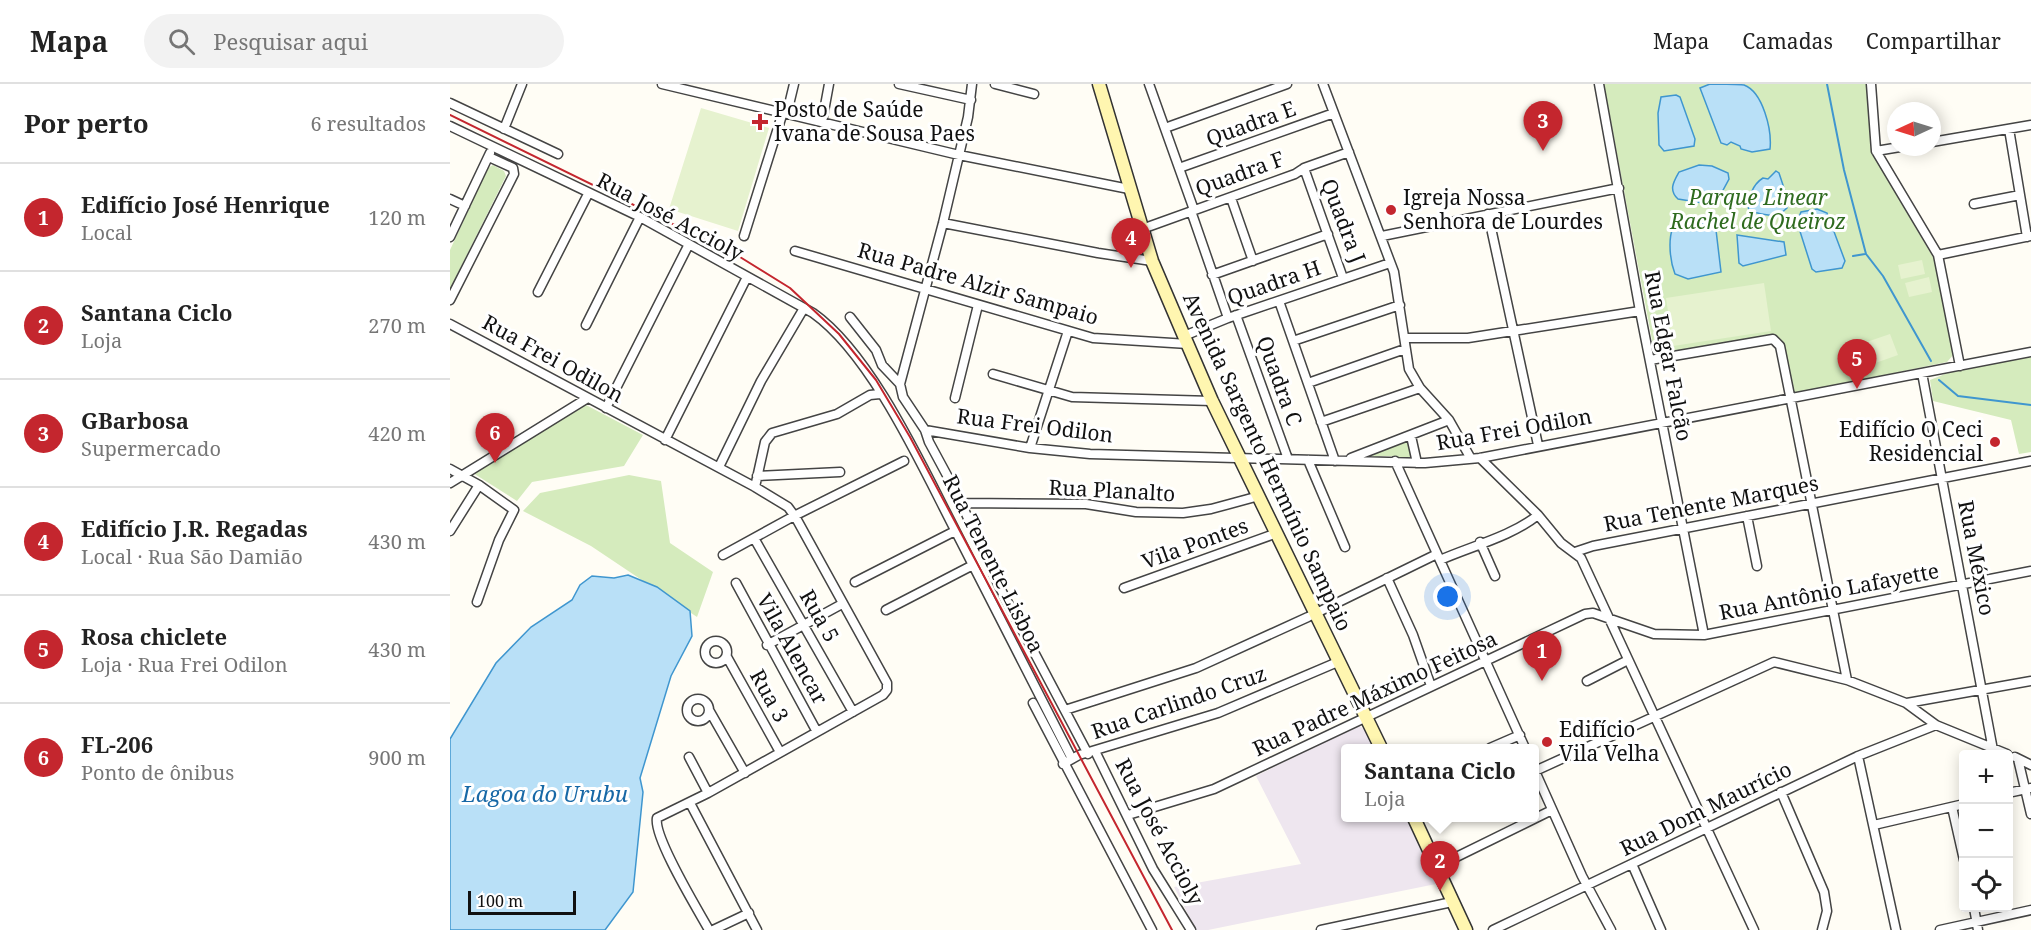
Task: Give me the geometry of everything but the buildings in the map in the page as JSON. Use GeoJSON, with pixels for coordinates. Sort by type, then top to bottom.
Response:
{"type":"FeatureCollection","features":[{"type":"Feature","properties":{"kind":"main road","name":"Avenida Sargento Hermínio Sampaio"},"geometry":{"type":"LineString","coordinates":[[1098,84],[1152,261],[1212,401],[1379,744]]}},
{"type":"Feature","properties":{"kind":"main road"},"geometry":{"type":"LineString","coordinates":[[1416,822],[1466,930]]}},
{"type":"Feature","properties":{"kind":"street"},"geometry":{"type":"LineString","coordinates":[[504,129],[522,84]]}},
{"type":"Feature","properties":{"kind":"street"},"geometry":{"type":"LineString","coordinates":[[662,84],[959,155],[1129,189]]}},
{"type":"Feature","properties":{"kind":"street"},"geometry":{"type":"LineString","coordinates":[[744,236],[794,84]]}},
{"type":"Feature","properties":{"kind":"street"},"geometry":{"type":"LineString","coordinates":[[822,122],[829,84]]}},
{"type":"Feature","properties":{"kind":"street"},"geometry":{"type":"LineString","coordinates":[[899,84],[971,100]]}},
{"type":"Feature","properties":{"kind":"street"},"geometry":{"type":"LineString","coordinates":[[900,384],[910,354],[924,289],[943,223],[971,100],[972,84]]}},
{"type":"Feature","properties":{"kind":"street"},"geometry":{"type":"LineString","coordinates":[[995,84],[1034,94]]}},
{"type":"Feature","properties":{"kind":"street","name":"Quadra C"},"geometry":{"type":"LineString","coordinates":[[1149,84],[1179,168],[1212,275],[1232,316],[1287,459]]}},
{"type":"Feature","properties":{"kind":"street"},"geometry":{"type":"LineString","coordinates":[[1165,128],[1287,84]]}},
{"type":"Feature","properties":{"kind":"street"},"geometry":{"type":"LineString","coordinates":[[1323,84],[1382,236],[1400,305],[1409,369],[1420,388],[1449,420],[1475,458],[1538,515],[1561,543],[1581,558],[1754,930]]}},
{"type":"Feature","properties":{"kind":"street","name":"Rua Edgar Falcão"},"geometry":{"type":"LineString","coordinates":[[1599,84],[1640,311],[1664,422],[1682,528],[1704,634]]}},
{"type":"Feature","properties":{"kind":"street"},"geometry":{"type":"LineString","coordinates":[[1871,84],[1876,151],[1938,255],[1960,366]]}},
{"type":"Feature","properties":{"kind":"street"},"geometry":{"type":"LineString","coordinates":[[450,103],[558,154]]}},
{"type":"Feature","properties":{"kind":"street","name":"Quadra E"},"geometry":{"type":"LineString","coordinates":[[1179,168],[1334,113]]}},
{"type":"Feature","properties":{"kind":"street"},"geometry":{"type":"LineString","coordinates":[[1941,140],[2031,125]]}},
{"type":"Feature","properties":{"kind":"street","name":"Rua José Accioly"},"geometry":{"type":"LineString","coordinates":[[450,126],[640,217],[746,279],[804,308],[832,329],[866,369],[875,391]]}},
{"type":"Feature","properties":{"kind":"street"},"geometry":{"type":"LineString","coordinates":[[1938,255],[2029,236],[2009,129]]}},
{"type":"Feature","properties":{"kind":"street"},"geometry":{"type":"LineString","coordinates":[[450,237],[493,147]]}},
{"type":"Feature","properties":{"kind":"street"},"geometry":{"type":"LineString","coordinates":[[1876,151],[1887,149]]}},
{"type":"Feature","properties":{"kind":"street","name":"Quadra F"},"geometry":{"type":"LineString","coordinates":[[1142,229],[1231,198],[1349,152]]}},
{"type":"Feature","properties":{"kind":"street"},"geometry":{"type":"LineString","coordinates":[[450,300],[514,174],[513,168],[489,157]]}},
{"type":"Feature","properties":{"kind":"street","name":"Quadra J"},"geometry":{"type":"LineString","coordinates":[[1304,168],[1343,278],[1390,263]]}},
{"type":"Feature","properties":{"kind":"street"},"geometry":{"type":"LineString","coordinates":[[1382,236],[1619,188]]}},
{"type":"Feature","properties":{"kind":"street"},"geometry":{"type":"LineString","coordinates":[[538,292],[588,194]]}},
{"type":"Feature","properties":{"kind":"street"},"geometry":{"type":"LineString","coordinates":[[1974,204],[2020,195]]}},
{"type":"Feature","properties":{"kind":"street"},"geometry":{"type":"LineString","coordinates":[[1231,198],[1253,261]]}},
{"type":"Feature","properties":{"kind":"street"},"geometry":{"type":"LineString","coordinates":[[450,199],[465,206]]}},
{"type":"Feature","properties":{"kind":"street"},"geometry":{"type":"LineString","coordinates":[[1488,214],[1538,445]]}},
{"type":"Feature","properties":{"kind":"street"},"geometry":{"type":"LineString","coordinates":[[586,325],[640,217]]}},
{"type":"Feature","properties":{"kind":"street"},"geometry":{"type":"LineString","coordinates":[[943,223],[1098,254],[1152,261]]}},
{"type":"Feature","properties":{"kind":"street","name":"Quadra H"},"geometry":{"type":"LineString","coordinates":[[1212,275],[1328,234]]}},
{"type":"Feature","properties":{"kind":"street"},"geometry":{"type":"LineString","coordinates":[[606,408],[689,244]]}},
{"type":"Feature","properties":{"kind":"street","name":"Rua Padre Alzir Sampaio"},"geometry":{"type":"LineString","coordinates":[[795,251],[1093,338],[1186,340]]}},
{"type":"Feature","properties":{"kind":"street","name":"Quadra H"},"geometry":{"type":"LineString","coordinates":[[1186,340],[1232,316],[1343,278]]}},
{"type":"Feature","properties":{"kind":"street"},"geometry":{"type":"LineString","coordinates":[[665,440],[746,279]]}},
{"type":"Feature","properties":{"kind":"street"},"geometry":{"type":"LineString","coordinates":[[1279,301],[1335,461]]}},
{"type":"Feature","properties":{"kind":"street"},"geometry":{"type":"LineString","coordinates":[[955,398],[978,305]]}},
{"type":"Feature","properties":{"kind":"street"},"geometry":{"type":"LineString","coordinates":[[1293,341],[1400,305]]}},
{"type":"Feature","properties":{"kind":"street"},"geometry":{"type":"LineString","coordinates":[[719,468],[761,381],[804,308]]}},
{"type":"Feature","properties":{"kind":"street"},"geometry":{"type":"LineString","coordinates":[[1405,338],[1468,338],[1640,311]]}},
{"type":"Feature","properties":{"kind":"street","name":"Rua José Accioly"},"geometry":{"type":"LineString","coordinates":[[850,316],[876,350],[882,365],[900,384],[903,397],[925,430],[928,442],[961,503],[999,586],[1065,710],[1128,815],[1153,869],[1191,930]]}},
{"type":"Feature","properties":{"kind":"street","name":"Rua Frei Odilon"},"geometry":{"type":"LineString","coordinates":[[450,324],[508,353],[586,399],[755,487],[788,507],[887,683],[887,690],[883,695],[708,794],[657,818],[656,825],[662,843],[709,930]]}},
{"type":"Feature","properties":{"kind":"street"},"geometry":{"type":"LineString","coordinates":[[1030,448],[1068,331]]}},
{"type":"Feature","properties":{"kind":"street"},"geometry":{"type":"LineString","coordinates":[[1650,360],[1773,339],[1780,346],[1847,680]]}},
{"type":"Feature","properties":{"kind":"street"},"geometry":{"type":"LineString","coordinates":[[1308,383],[1405,349]]}},
{"type":"Feature","properties":{"kind":"street","name":"Rua Frei Odilon"},"geometry":{"type":"LineString","coordinates":[[925,430],[1030,448],[1090,454],[1417,463],[1475,458],[2031,352]]}},
{"type":"Feature","properties":{"kind":"street","name":"Rua México"},"geometry":{"type":"LineString","coordinates":[[1922,373],[1993,750]]}},
{"type":"Feature","properties":{"kind":"street"},"geometry":{"type":"LineString","coordinates":[[993,374],[1072,397],[1212,401]]}},
{"type":"Feature","properties":{"kind":"street"},"geometry":{"type":"LineString","coordinates":[[1321,423],[1420,388]]}},
{"type":"Feature","properties":{"kind":"street"},"geometry":{"type":"LineString","coordinates":[[755,487],[765,442],[772,433],[837,414],[875,391]]}},
{"type":"Feature","properties":{"kind":"street","name":"Rua Tenente Lisboa"},"geometry":{"type":"LineString","coordinates":[[875,391],[916,454],[1072,759]]}},
{"type":"Feature","properties":{"kind":"street"},"geometry":{"type":"LineString","coordinates":[[450,483],[586,399]]}},
{"type":"Feature","properties":{"kind":"street"},"geometry":{"type":"LineString","coordinates":[[1345,460],[1449,420]]}},
{"type":"Feature","properties":{"kind":"street"},"geometry":{"type":"LineString","coordinates":[[1411,436],[1417,463]]}},
{"type":"Feature","properties":{"kind":"street"},"geometry":{"type":"LineString","coordinates":[[1308,460],[1345,547]]}},
{"type":"Feature","properties":{"kind":"street"},"geometry":{"type":"LineString","coordinates":[[723,555],[794,516],[904,461]]}},
{"type":"Feature","properties":{"kind":"street"},"geometry":{"type":"LineString","coordinates":[[1395,461],[1524,744]]}},
{"type":"Feature","properties":{"kind":"street","name":"Rua Tenente Marques"},"geometry":{"type":"LineString","coordinates":[[1575,552],[1682,528],[2031,461]]}},
{"type":"Feature","properties":{"kind":"street"},"geometry":{"type":"LineString","coordinates":[[450,469],[479,485],[514,510],[499,540],[477,602]]}},
{"type":"Feature","properties":{"kind":"street"},"geometry":{"type":"LineString","coordinates":[[757,476],[840,472]]}},
{"type":"Feature","properties":{"kind":"street"},"geometry":{"type":"LineString","coordinates":[[450,531],[466,502],[479,485]]}},
{"type":"Feature","properties":{"kind":"street","name":"Rua Planalto"},"geometry":{"type":"LineString","coordinates":[[961,503],[1086,504],[1136,512],[1183,513],[1211,509],[1259,496]]}},
{"type":"Feature","properties":{"kind":"street"},"geometry":{"type":"LineString","coordinates":[[1065,710],[1188,670],[1317,613],[1387,578],[1438,557],[1515,531],[1538,515]]}},
{"type":"Feature","properties":{"kind":"street"},"geometry":{"type":"LineString","coordinates":[[1747,516],[1757,566]]}},
{"type":"Feature","properties":{"kind":"street"},"geometry":{"type":"LineString","coordinates":[[855,582],[955,531]]}},
{"type":"Feature","properties":{"kind":"street","name":"Vila Pontes"},"geometry":{"type":"LineString","coordinates":[[1124,588],[1277,533]]}},
{"type":"Feature","properties":{"kind":"street","name":"Rua 5"},"geometry":{"type":"LineString","coordinates":[[754,538],[854,712]]}},
{"type":"Feature","properties":{"kind":"street"},"geometry":{"type":"LineString","coordinates":[[1480,542],[1495,576]]}},
{"type":"Feature","properties":{"kind":"street"},"geometry":{"type":"LineString","coordinates":[[886,610],[973,565]]}},
{"type":"Feature","properties":{"kind":"street","name":"Rua Antônio Lafayette"},"geometry":{"type":"LineString","coordinates":[[1704,634],[2031,571]]}},
{"type":"Feature","properties":{"kind":"street"},"geometry":{"type":"LineString","coordinates":[[1387,578],[1413,635],[1431,686]]}},
{"type":"Feature","properties":{"kind":"street","name":"Vila Alencar"},"geometry":{"type":"LineString","coordinates":[[736,583],[767,645],[817,732]]}},
{"type":"Feature","properties":{"kind":"street"},"geometry":{"type":"LineString","coordinates":[[767,645],[842,604]]}},
{"type":"Feature","properties":{"kind":"street","name":"Rua Padre Máximo Feitosa"},"geometry":{"type":"LineString","coordinates":[[1128,815],[1214,789],[1585,614],[1593,613],[1654,634],[1704,634]]}},
{"type":"Feature","properties":{"kind":"street","name":"Rua 3"},"geometry":{"type":"LineString","coordinates":[[727,657],[780,752]]}},
{"type":"Feature","properties":{"kind":"street"},"geometry":{"type":"LineString","coordinates":[[1587,681],[1628,660]]}},
{"type":"Feature","properties":{"kind":"street","name":"Rua Carlindo Cruz"},"geometry":{"type":"LineString","coordinates":[[1063,764],[1092,752],[1218,713],[1340,662]]}},
{"type":"Feature","properties":{"kind":"street"},"geometry":{"type":"LineString","coordinates":[[1539,768],[1768,664],[1781,662],[1847,680],[1906,703],[1936,725],[1993,750]]}},
{"type":"Feature","properties":{"kind":"street"},"geometry":{"type":"LineString","coordinates":[[1906,703],[2031,681]]}},
{"type":"Feature","properties":{"kind":"street"},"geometry":{"type":"LineString","coordinates":[[1032,703],[1152,930]]}},
{"type":"Feature","properties":{"kind":"street"},"geometry":{"type":"LineString","coordinates":[[709,710],[745,772]]}},
{"type":"Feature","properties":{"kind":"street","name":"Rua Dom Maurício"},"geometry":{"type":"LineString","coordinates":[[1493,930],[1858,756],[1936,725]]}},
{"type":"Feature","properties":{"kind":"street"},"geometry":{"type":"LineString","coordinates":[[1499,744],[1520,735]]}},
{"type":"Feature","properties":{"kind":"street"},"geometry":{"type":"LineString","coordinates":[[1858,756],[1896,930]]}},
{"type":"Feature","properties":{"kind":"street"},"geometry":{"type":"LineString","coordinates":[[2013,757],[2031,765]]}},
{"type":"Feature","properties":{"kind":"street"},"geometry":{"type":"LineString","coordinates":[[689,758],[708,794]]}},
{"type":"Feature","properties":{"kind":"street"},"geometry":{"type":"LineString","coordinates":[[2018,759],[2028,788],[2031,814]]}},
{"type":"Feature","properties":{"kind":"street"},"geometry":{"type":"LineString","coordinates":[[1539,779],[1611,930]]}},
{"type":"Feature","properties":{"kind":"street"},"geometry":{"type":"LineString","coordinates":[[2013,792],[2028,788]]}},
{"type":"Feature","properties":{"kind":"street"},"geometry":{"type":"LineString","coordinates":[[1781,792],[1824,892],[1827,911],[1822,930]]}},
{"type":"Feature","properties":{"kind":"street"},"geometry":{"type":"LineString","coordinates":[[690,802],[757,930]]}},
{"type":"Feature","properties":{"kind":"street"},"geometry":{"type":"LineString","coordinates":[[1874,825],[1959,805]]}},
{"type":"Feature","properties":{"kind":"street"},"geometry":{"type":"LineString","coordinates":[[1952,807],[1964,858]]}},
{"type":"Feature","properties":{"kind":"street"},"geometry":{"type":"LineString","coordinates":[[1539,816],[1552,810]]}},
{"type":"Feature","properties":{"kind":"street"},"geometry":{"type":"LineString","coordinates":[[1436,867],[1528,822]]}},
{"type":"Feature","properties":{"kind":"street"},"geometry":{"type":"LineString","coordinates":[[1632,864],[1661,930]]}},
{"type":"Feature","properties":{"kind":"street"},"geometry":{"type":"LineString","coordinates":[[1321,930],[1452,902]]}},
{"type":"Feature","properties":{"kind":"street"},"geometry":{"type":"LineString","coordinates":[[1940,930],[1977,926],[2031,910]]}},
{"type":"Feature","properties":{"kind":"street"},"geometry":{"type":"LineString","coordinates":[[713,930],[749,913]]}},
{"type":"Feature","properties":{"kind":"shaded area"},"geometry":{"type":"Polygon","coordinates":[[[1358,725],[1364,729],[1371,744],[1341,744],[1341,822],[1408,822],[1436,884],[1208,930],[1196,930],[1174,887],[1301,864],[1256,776],[1358,725]]]}},
{"type":"Feature","properties":{"kind":"green space","name":"Parque Linear Rachel de Queiroz"},"geometry":{"type":"Polygon","coordinates":[[[1604,84],[1867,84],[1871,151],[1934,259],[1954,354],[1947,362],[1793,394],[1772,336],[1655,356],[1604,84]]]}},
{"type":"Feature","properties":{"kind":"green space"},"geometry":{"type":"Polygon","coordinates":[[[701,108],[769,128],[738,231],[669,209],[701,108]]]}},
{"type":"Feature","properties":{"kind":"green space"},"geometry":{"type":"Polygon","coordinates":[[[493,165],[504,171],[506,176],[450,289],[450,250],[488,168],[493,165]]]}},
{"type":"Feature","properties":{"kind":"green space"},"geometry":{"type":"Polygon","coordinates":[[[1922,260],[1925,274],[1901,279],[1898,265],[1922,260]]]}},
{"type":"Feature","properties":{"kind":"green space"},"geometry":{"type":"Polygon","coordinates":[[[1929,277],[1932,292],[1909,297],[1905,283],[1929,277]]]}},
{"type":"Feature","properties":{"kind":"green space"},"geometry":{"type":"Polygon","coordinates":[[[1764,283],[1771,331],[1673,346],[1666,298],[1764,283]]]}},
{"type":"Feature","properties":{"kind":"green space"},"geometry":{"type":"Polygon","coordinates":[[[1890,334],[1898,355],[1853,371],[1846,349],[1890,334]]]}},
{"type":"Feature","properties":{"kind":"green space"},"geometry":{"type":"Polygon","coordinates":[[[2031,356],[2031,452],[2019,454],[2011,420],[1933,401],[1930,380],[1950,372],[2031,356]]]}},
{"type":"Feature","properties":{"kind":"green space"},"geometry":{"type":"Polygon","coordinates":[[[586,405],[643,435],[624,466],[532,482],[517,501],[473,473],[586,405]]]}},
{"type":"Feature","properties":{"kind":"green space"},"geometry":{"type":"Polygon","coordinates":[[[1408,439],[1414,459],[1389,456],[1359,457],[1408,439]]]}},
{"type":"Feature","properties":{"kind":"green space"},"geometry":{"type":"Polygon","coordinates":[[[629,475],[661,481],[670,543],[713,572],[697,617],[591,546],[523,511],[540,493],[629,475]]]}},
{"type":"Feature","properties":{"kind":"water"},"geometry":{"type":"Polygon","coordinates":[[[1710,84],[1744,85],[1751,89],[1765,112],[1770,149],[1752,152],[1741,149],[1740,146],[1731,142],[1727,145],[1721,143],[1700,88],[1710,84]]]}},
{"type":"Feature","properties":{"kind":"water"},"geometry":{"type":"Polygon","coordinates":[[[1676,95],[1680,97],[1695,139],[1694,146],[1664,151],[1659,145],[1658,113],[1661,97],[1676,95]]]}},
{"type":"Feature","properties":{"kind":"water"},"geometry":{"type":"Polygon","coordinates":[[[1699,165],[1712,166],[1728,173],[1729,179],[1715,205],[1678,199],[1673,192],[1675,179],[1679,172],[1699,165]]]}},
{"type":"Feature","properties":{"kind":"water"},"geometry":{"type":"Polygon","coordinates":[[[1776,171],[1779,173],[1787,197],[1787,208],[1774,215],[1749,211],[1749,197],[1753,188],[1763,178],[1768,179],[1776,171]]]}},
{"type":"Feature","properties":{"kind":"water"},"geometry":{"type":"Polygon","coordinates":[[[1817,209],[1827,213],[1845,261],[1842,268],[1816,272],[1812,269],[1797,222],[1801,212],[1817,209]]]}},
{"type":"Feature","properties":{"kind":"water"},"geometry":{"type":"Polygon","coordinates":[[[1680,220],[1712,225],[1716,230],[1721,272],[1688,279],[1675,274],[1670,245],[1672,230],[1680,220]]]}},
{"type":"Feature","properties":{"kind":"water"},"geometry":{"type":"Polygon","coordinates":[[[1737,235],[1784,242],[1786,255],[1743,266],[1739,263],[1737,235]]]}},
{"type":"Feature","properties":{"kind":"water","name":"Lagoa do Urubu"},"geometry":{"type":"Polygon","coordinates":[[[628,575],[657,587],[690,611],[692,636],[671,676],[640,778],[643,792],[633,892],[605,930],[450,930],[450,739],[496,663],[531,627],[572,600],[580,585],[592,576],[614,578],[628,575]]]}},
{"type":"Feature","properties":{"kind":"waterway"},"geometry":{"type":"LineString","coordinates":[[1827,84],[1844,170],[1866,254],[1883,276],[1931,361]]}},
{"type":"Feature","properties":{"kind":"waterway"},"geometry":{"type":"LineString","coordinates":[[1853,256],[1865,254]]}},
{"type":"Feature","properties":{"kind":"waterway"},"geometry":{"type":"LineString","coordinates":[[1939,380],[1958,396],[2031,405]]}},
{"type":"Feature","properties":{"kind":"railway"},"geometry":{"type":"LineString","coordinates":[[450,115],[740,257],[790,288],[839,334],[876,380],[910,437],[1172,930]]}},
{"type":"Feature","properties":{"kind":"place","name":"Posto de Saúde Ivana de Sousa Paes"},"geometry":{"type":"Point","coordinates":[760,122]}},
{"type":"Feature","properties":{"kind":"place","name":"GBarbosa"},"geometry":{"type":"Point","coordinates":[1543,151]}},
{"type":"Feature","properties":{"kind":"place","name":"Igreja Nossa Senhora de Lourdes"},"geometry":{"type":"Point","coordinates":[1391,210]}},
{"type":"Feature","properties":{"kind":"place","name":"Edifício J.R. Regadas"},"geometry":{"type":"Point","coordinates":[1131,268]}},
{"type":"Feature","properties":{"kind":"place","name":"Rosa chiclete"},"geometry":{"type":"Point","coordinates":[1857,389]}},
{"type":"Feature","properties":{"kind":"place","name":"Edifício O Ceci Residencial"},"geometry":{"type":"Point","coordinates":[1995,442]}},
{"type":"Feature","properties":{"kind":"place","name":"FL-206"},"geometry":{"type":"Point","coordinates":[495,463]}},
{"type":"Feature","properties":{"kind":"place","name":"Edifício José Henrique"},"geometry":{"type":"Point","coordinates":[1542,681]}},
{"type":"Feature","properties":{"kind":"place","name":"Edifício Vila Velha"},"geometry":{"type":"Point","coordinates":[1547,742]}},
{"type":"Feature","properties":{"kind":"place","name":"Santana Ciclo"},"geometry":{"type":"Point","coordinates":[1440,891]}}]}
